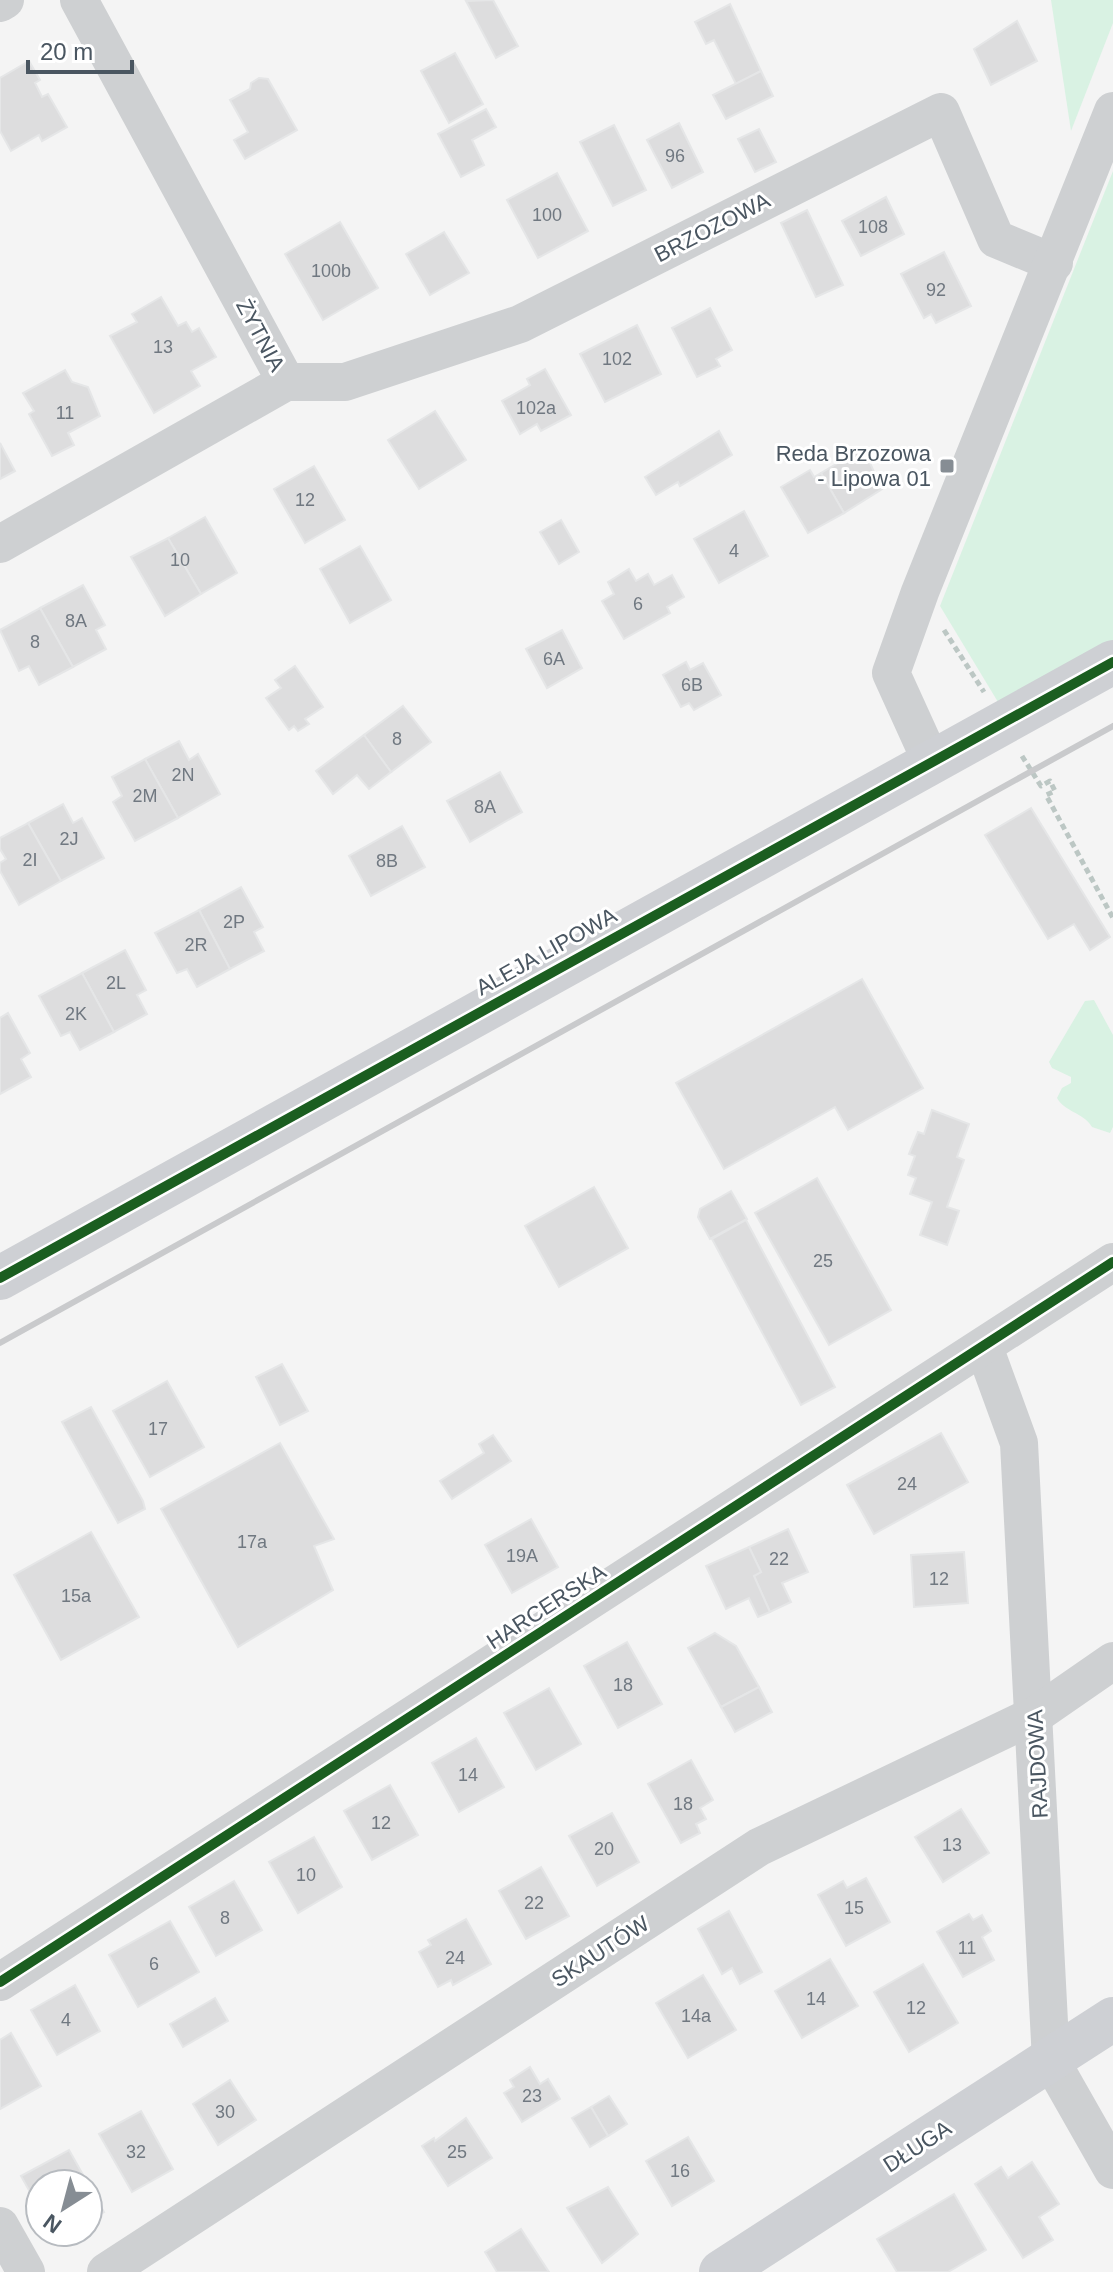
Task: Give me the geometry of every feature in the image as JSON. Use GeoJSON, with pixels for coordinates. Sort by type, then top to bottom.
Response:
{"type":"FeatureCollection","features":[{"type":"Feature","properties":{"kind":"street","name":"ŻYTNIA"},"geometry":{"type":"LineString","coordinates":[[0,544],[286,382],[79,0]]}},
{"type":"Feature","properties":{"kind":"street"},"geometry":{"type":"LineString","coordinates":[[931,761],[891,673],[1113,111]]}},
{"type":"Feature","properties":{"kind":"street","name":"BRZOZOWA"},"geometry":{"type":"LineString","coordinates":[[286,382],[345,382],[520,324],[941,112],[996,239],[1054,263]]}},
{"type":"Feature","properties":{"kind":"street","name":"ALEJA LIPOWA"},"geometry":{"type":"LineString","coordinates":[[0,1278],[1113,662]]}},
{"type":"Feature","properties":{"kind":"street","name":"HARCERSKA"},"geometry":{"type":"LineString","coordinates":[[0,1982],[1113,1262]]}},
{"type":"Feature","properties":{"kind":"street","name":"RAJDOWA"},"geometry":{"type":"LineString","coordinates":[[984,1347],[1019,1443],[1051,2061],[1113,2170]]}},
{"type":"Feature","properties":{"kind":"street","name":"SKAUTÓW"},"geometry":{"type":"LineString","coordinates":[[106,2272],[759,1847],[1035,1715],[1113,1661]]}},
{"type":"Feature","properties":{"kind":"street","name":"DŁUGA"},"geometry":{"type":"LineString","coordinates":[[721,2272],[1113,2019]]}},
{"type":"Feature","properties":{"kind":"street"},"geometry":{"type":"LineString","coordinates":[[0,2226],[26,2272]]}},
{"type":"Feature","properties":{"kind":"green space"},"geometry":{"type":"Polygon","coordinates":[[[1051,0],[1113,0],[1113,23],[1071,131],[1051,0]]]}},
{"type":"Feature","properties":{"kind":"green space"},"geometry":{"type":"Polygon","coordinates":[[[1113,171],[1113,642],[1001,707],[940,606],[1113,171]]]}},
{"type":"Feature","properties":{"kind":"green space"},"geometry":{"type":"Polygon","coordinates":[[[1094,1000],[1113,1035],[1113,1127],[1110,1133],[1092,1127],[1061,1103],[1057,1098],[1062,1088],[1071,1083],[1071,1077],[1052,1068],[1049,1062],[1085,1001],[1094,1000]]]}},
{"type":"Feature","properties":{"kind":"building"},"geometry":{"type":"Polygon","coordinates":[[[493,0],[518,46],[496,58],[466,1],[493,0]]]}},
{"type":"Feature","properties":{"kind":"building"},"geometry":{"type":"Polygon","coordinates":[[[730,4],[761,71],[736,84],[714,40],[706,44],[695,22],[730,4]]]}},
{"type":"Feature","properties":{"kind":"building"},"geometry":{"type":"Polygon","coordinates":[[[1017,21],[1037,61],[991,85],[974,49],[1017,21]]]}},
{"type":"Feature","properties":{"kind":"building"},"geometry":{"type":"Polygon","coordinates":[[[455,53],[483,104],[449,123],[421,71],[455,53]]]}},
{"type":"Feature","properties":{"kind":"building"},"geometry":{"type":"Polygon","coordinates":[[[29,61],[40,80],[35,83],[42,97],[48,94],[67,127],[42,141],[39,135],[11,151],[0,131],[0,78],[29,61]]]}},
{"type":"Feature","properties":{"kind":"building"},"geometry":{"type":"Polygon","coordinates":[[[761,71],[773,96],[726,119],[713,95],[761,71]]]}},
{"type":"Feature","properties":{"kind":"building"},"geometry":{"type":"Polygon","coordinates":[[[259,78],[268,79],[297,130],[245,159],[234,140],[248,132],[230,100],[250,89],[251,83],[259,78]]]}},
{"type":"Feature","properties":{"kind":"building"},"geometry":{"type":"Polygon","coordinates":[[[486,109],[496,127],[472,140],[484,165],[461,177],[438,134],[486,109]]]}},
{"type":"Feature","properties":{"kind":"building"},"geometry":{"type":"Polygon","coordinates":[[[679,123],[703,172],[672,188],[647,140],[679,123]]]}},
{"type":"Feature","properties":{"kind":"building"},"geometry":{"type":"Polygon","coordinates":[[[614,125],[646,190],[613,206],[580,142],[614,125]]]}},
{"type":"Feature","properties":{"kind":"building"},"geometry":{"type":"Polygon","coordinates":[[[759,129],[776,162],[755,172],[738,139],[759,129]]]}},
{"type":"Feature","properties":{"kind":"building"},"geometry":{"type":"Polygon","coordinates":[[[557,173],[588,231],[538,258],[507,200],[557,173]]]}},
{"type":"Feature","properties":{"kind":"building"},"geometry":{"type":"Polygon","coordinates":[[[886,197],[904,234],[861,256],[842,221],[886,197]]]}},
{"type":"Feature","properties":{"kind":"building"},"geometry":{"type":"Polygon","coordinates":[[[807,210],[843,285],[816,297],[781,223],[807,210]]]}},
{"type":"Feature","properties":{"kind":"building"},"geometry":{"type":"Polygon","coordinates":[[[340,222],[378,288],[323,320],[285,254],[340,222]]]}},
{"type":"Feature","properties":{"kind":"building"},"geometry":{"type":"Polygon","coordinates":[[[444,232],[469,273],[430,295],[406,254],[444,232]]]}},
{"type":"Feature","properties":{"kind":"building"},"geometry":{"type":"Polygon","coordinates":[[[944,252],[971,306],[936,323],[931,314],[924,318],[901,274],[944,252]]]}},
{"type":"Feature","properties":{"kind":"building"},"geometry":{"type":"Polygon","coordinates":[[[161,297],[178,326],[186,322],[192,332],[199,328],[216,357],[191,371],[200,386],[154,413],[110,336],[137,322],[132,314],[161,297]]]}},
{"type":"Feature","properties":{"kind":"building"},"geometry":{"type":"Polygon","coordinates":[[[710,308],[732,350],[716,359],[720,366],[697,377],[672,328],[710,308]]]}},
{"type":"Feature","properties":{"kind":"building"},"geometry":{"type":"Polygon","coordinates":[[[637,325],[661,374],[605,402],[580,354],[637,325]]]}},
{"type":"Feature","properties":{"kind":"building"},"geometry":{"type":"Polygon","coordinates":[[[545,369],[571,415],[541,431],[537,424],[520,434],[502,401],[530,385],[527,379],[545,369]]]}},
{"type":"Feature","properties":{"kind":"building"},"geometry":{"type":"Polygon","coordinates":[[[65,370],[72,382],[88,387],[100,416],[68,433],[74,445],[52,456],[29,414],[34,411],[23,393],[65,370]]]}},
{"type":"Feature","properties":{"kind":"building"},"geometry":{"type":"Polygon","coordinates":[[[435,411],[466,460],[419,489],[388,440],[435,411]]]}},
{"type":"Feature","properties":{"kind":"building"},"geometry":{"type":"Polygon","coordinates":[[[719,431],[732,455],[680,486],[678,482],[656,495],[645,477],[719,431]]]}},
{"type":"Feature","properties":{"kind":"building"},"geometry":{"type":"Polygon","coordinates":[[[0,443],[15,471],[0,479],[0,443]]]}},
{"type":"Feature","properties":{"kind":"building"},"geometry":{"type":"Polygon","coordinates":[[[863,448],[882,489],[844,513],[821,473],[863,448]]]}},
{"type":"Feature","properties":{"kind":"building"},"geometry":{"type":"Polygon","coordinates":[[[314,466],[345,520],[305,543],[274,489],[314,466]]]}},
{"type":"Feature","properties":{"kind":"building"},"geometry":{"type":"Polygon","coordinates":[[[810,470],[814,477],[821,473],[844,513],[808,533],[781,487],[810,470]]]}},
{"type":"Feature","properties":{"kind":"building"},"geometry":{"type":"Polygon","coordinates":[[[744,511],[768,556],[719,583],[694,539],[744,511]]]}},
{"type":"Feature","properties":{"kind":"building"},"geometry":{"type":"Polygon","coordinates":[[[205,517],[237,573],[201,594],[168,538],[205,517]]]}},
{"type":"Feature","properties":{"kind":"building"},"geometry":{"type":"Polygon","coordinates":[[[561,520],[579,552],[559,564],[540,532],[561,520]]]}},
{"type":"Feature","properties":{"kind":"building"},"geometry":{"type":"Polygon","coordinates":[[[168,538],[201,594],[165,616],[131,557],[168,538]]]}},
{"type":"Feature","properties":{"kind":"building"},"geometry":{"type":"Polygon","coordinates":[[[360,546],[391,600],[350,623],[320,569],[360,546]]]}},
{"type":"Feature","properties":{"kind":"building"},"geometry":{"type":"Polygon","coordinates":[[[629,569],[636,581],[648,574],[654,585],[672,575],[684,597],[667,607],[670,613],[624,639],[602,601],[614,594],[608,582],[629,569]]]}},
{"type":"Feature","properties":{"kind":"building"},"geometry":{"type":"Polygon","coordinates":[[[83,585],[105,625],[96,630],[106,649],[73,667],[40,608],[83,585]]]}},
{"type":"Feature","properties":{"kind":"building"},"geometry":{"type":"Polygon","coordinates":[[[40,608],[73,667],[39,685],[29,666],[19,671],[0,630],[40,608]]]}},
{"type":"Feature","properties":{"kind":"building"},"geometry":{"type":"Polygon","coordinates":[[[562,630],[582,668],[547,688],[526,649],[562,630]]]}},
{"type":"Feature","properties":{"kind":"building"},"geometry":{"type":"Polygon","coordinates":[[[686,662],[690,670],[703,663],[721,695],[694,710],[689,703],[681,707],[663,675],[686,662]]]}},
{"type":"Feature","properties":{"kind":"building"},"geometry":{"type":"Polygon","coordinates":[[[295,666],[323,707],[305,719],[309,724],[298,731],[294,726],[289,730],[266,698],[281,688],[275,680],[295,666]]]}},
{"type":"Feature","properties":{"kind":"building"},"geometry":{"type":"Polygon","coordinates":[[[403,706],[431,742],[391,772],[364,735],[403,706]]]}},
{"type":"Feature","properties":{"kind":"building"},"geometry":{"type":"Polygon","coordinates":[[[364,735],[391,772],[369,789],[357,775],[333,794],[316,771],[364,735]]]}},
{"type":"Feature","properties":{"kind":"building"},"geometry":{"type":"Polygon","coordinates":[[[179,741],[189,760],[198,754],[220,794],[178,818],[145,759],[179,741]]]}},
{"type":"Feature","properties":{"kind":"building"},"geometry":{"type":"Polygon","coordinates":[[[145,759],[178,818],[135,841],[113,802],[122,796],[112,777],[145,759]]]}},
{"type":"Feature","properties":{"kind":"building"},"geometry":{"type":"Polygon","coordinates":[[[500,772],[522,812],[470,842],[447,801],[500,772]]]}},
{"type":"Feature","properties":{"kind":"building"},"geometry":{"type":"Polygon","coordinates":[[[63,804],[73,823],[82,818],[104,858],[61,881],[28,823],[63,804]]]}},
{"type":"Feature","properties":{"kind":"building"},"geometry":{"type":"Polygon","coordinates":[[[1031,808],[1110,937],[1090,950],[1074,924],[1048,939],[985,835],[1031,808]]]}},
{"type":"Feature","properties":{"kind":"building"},"geometry":{"type":"Polygon","coordinates":[[[28,823],[61,881],[19,905],[0,871],[0,863],[6,859],[0,849],[0,838],[28,823]]]}},
{"type":"Feature","properties":{"kind":"building"},"geometry":{"type":"Polygon","coordinates":[[[402,826],[425,867],[371,896],[349,856],[402,826]]]}},
{"type":"Feature","properties":{"kind":"building"},"geometry":{"type":"Polygon","coordinates":[[[241,887],[263,927],[254,932],[264,951],[230,969],[199,910],[241,887]]]}},
{"type":"Feature","properties":{"kind":"building"},"geometry":{"type":"Polygon","coordinates":[[[199,910],[230,969],[197,987],[187,969],[177,973],[155,933],[199,910]]]}},
{"type":"Feature","properties":{"kind":"building"},"geometry":{"type":"Polygon","coordinates":[[[125,950],[146,990],[137,995],[147,1014],[114,1032],[82,973],[125,950]]]}},
{"type":"Feature","properties":{"kind":"building"},"geometry":{"type":"Polygon","coordinates":[[[82,973],[114,1032],[80,1050],[70,1032],[61,1036],[39,996],[82,973]]]}},
{"type":"Feature","properties":{"kind":"building"},"geometry":{"type":"Polygon","coordinates":[[[862,979],[923,1088],[848,1130],[835,1107],[724,1169],[676,1083],[862,979]]]}},
{"type":"Feature","properties":{"kind":"building"},"geometry":{"type":"Polygon","coordinates":[[[8,1013],[30,1053],[21,1059],[31,1077],[0,1094],[0,1018],[8,1013]]]}},
{"type":"Feature","properties":{"kind":"building"},"geometry":{"type":"Polygon","coordinates":[[[932,1110],[969,1124],[957,1157],[964,1160],[947,1207],[959,1211],[947,1245],[920,1235],[932,1202],[910,1194],[916,1178],[908,1175],[915,1156],[909,1154],[918,1132],[924,1134],[932,1110]]]}},
{"type":"Feature","properties":{"kind":"building"},"geometry":{"type":"Polygon","coordinates":[[[817,1178],[891,1310],[829,1345],[755,1213],[817,1178]]]}},
{"type":"Feature","properties":{"kind":"building"},"geometry":{"type":"Polygon","coordinates":[[[594,1187],[628,1248],[559,1287],[525,1226],[594,1187]]]}},
{"type":"Feature","properties":{"kind":"building"},"geometry":{"type":"Polygon","coordinates":[[[731,1191],[747,1219],[710,1239],[698,1217],[700,1209],[731,1191]]]}},
{"type":"Feature","properties":{"kind":"building"},"geometry":{"type":"Polygon","coordinates":[[[746,1220],[835,1387],[801,1405],[712,1239],[746,1220]]]}},
{"type":"Feature","properties":{"kind":"building"},"geometry":{"type":"Polygon","coordinates":[[[282,1364],[308,1411],[280,1425],[256,1377],[282,1364]]]}},
{"type":"Feature","properties":{"kind":"building"},"geometry":{"type":"Polygon","coordinates":[[[167,1381],[204,1447],[150,1477],[113,1411],[167,1381]]]}},
{"type":"Feature","properties":{"kind":"building"},"geometry":{"type":"Polygon","coordinates":[[[91,1407],[145,1509],[118,1523],[62,1422],[91,1407]]]}},
{"type":"Feature","properties":{"kind":"building"},"geometry":{"type":"Polygon","coordinates":[[[941,1433],[968,1482],[874,1534],[847,1485],[941,1433]]]}},
{"type":"Feature","properties":{"kind":"building"},"geometry":{"type":"Polygon","coordinates":[[[493,1435],[511,1461],[452,1499],[440,1481],[484,1453],[479,1444],[493,1435]]]}},
{"type":"Feature","properties":{"kind":"building"},"geometry":{"type":"Polygon","coordinates":[[[280,1443],[334,1539],[314,1546],[333,1590],[238,1647],[161,1509],[280,1443]]]}},
{"type":"Feature","properties":{"kind":"building"},"geometry":{"type":"Polygon","coordinates":[[[531,1519],[558,1567],[512,1593],[485,1545],[531,1519]]]}},
{"type":"Feature","properties":{"kind":"building"},"geometry":{"type":"Polygon","coordinates":[[[788,1529],[808,1572],[782,1583],[791,1602],[770,1612],[754,1576],[761,1572],[749,1547],[788,1529]]]}},
{"type":"Feature","properties":{"kind":"building"},"geometry":{"type":"Polygon","coordinates":[[[91,1532],[139,1617],[61,1660],[14,1575],[91,1532]]]}},
{"type":"Feature","properties":{"kind":"building"},"geometry":{"type":"Polygon","coordinates":[[[749,1547],[761,1572],[754,1576],[770,1612],[758,1617],[749,1598],[726,1609],[706,1566],[749,1547]]]}},
{"type":"Feature","properties":{"kind":"building"},"geometry":{"type":"Polygon","coordinates":[[[964,1552],[968,1603],[914,1607],[911,1555],[964,1552]]]}},
{"type":"Feature","properties":{"kind":"building"},"geometry":{"type":"Polygon","coordinates":[[[715,1633],[736,1646],[759,1687],[721,1707],[688,1648],[715,1633]]]}},
{"type":"Feature","properties":{"kind":"building"},"geometry":{"type":"Polygon","coordinates":[[[627,1642],[662,1704],[618,1728],[584,1666],[627,1642]]]}},
{"type":"Feature","properties":{"kind":"building"},"geometry":{"type":"Polygon","coordinates":[[[759,1687],[772,1712],[735,1732],[721,1707],[759,1687]]]}},
{"type":"Feature","properties":{"kind":"building"},"geometry":{"type":"Polygon","coordinates":[[[549,1688],[581,1744],[536,1770],[504,1713],[549,1688]]]}},
{"type":"Feature","properties":{"kind":"building"},"geometry":{"type":"Polygon","coordinates":[[[476,1738],[504,1787],[459,1812],[432,1763],[476,1738]]]}},
{"type":"Feature","properties":{"kind":"building"},"geometry":{"type":"Polygon","coordinates":[[[691,1760],[713,1800],[700,1808],[706,1819],[696,1824],[700,1833],[681,1843],[648,1784],[691,1760]]]}},
{"type":"Feature","properties":{"kind":"building"},"geometry":{"type":"Polygon","coordinates":[[[390,1785],[418,1835],[372,1860],[344,1811],[390,1785]]]}},
{"type":"Feature","properties":{"kind":"building"},"geometry":{"type":"Polygon","coordinates":[[[961,1809],[989,1853],[943,1882],[915,1837],[961,1809]]]}},
{"type":"Feature","properties":{"kind":"building"},"geometry":{"type":"Polygon","coordinates":[[[612,1813],[639,1862],[597,1886],[569,1836],[612,1813]]]}},
{"type":"Feature","properties":{"kind":"building"},"geometry":{"type":"Polygon","coordinates":[[[314,1837],[342,1887],[298,1913],[269,1862],[314,1837]]]}},
{"type":"Feature","properties":{"kind":"building"},"geometry":{"type":"Polygon","coordinates":[[[541,1867],[569,1916],[526,1939],[499,1891],[541,1867]]]}},
{"type":"Feature","properties":{"kind":"building"},"geometry":{"type":"Polygon","coordinates":[[[866,1878],[890,1922],[846,1946],[818,1895],[843,1881],[847,1888],[866,1878]]]}},
{"type":"Feature","properties":{"kind":"building"},"geometry":{"type":"Polygon","coordinates":[[[234,1881],[262,1930],[216,1956],[189,1907],[234,1881]]]}},
{"type":"Feature","properties":{"kind":"building"},"geometry":{"type":"Polygon","coordinates":[[[729,1911],[762,1972],[740,1984],[732,1968],[722,1974],[698,1929],[729,1911]]]}},
{"type":"Feature","properties":{"kind":"building"},"geometry":{"type":"Polygon","coordinates":[[[969,1914],[973,1920],[982,1915],[991,1931],[982,1937],[994,1960],[963,1977],[937,1932],[969,1914]]]}},
{"type":"Feature","properties":{"kind":"building"},"geometry":{"type":"Polygon","coordinates":[[[466,1919],[491,1964],[453,1985],[451,1980],[438,1987],[419,1952],[431,1945],[428,1940],[466,1919]]]}},
{"type":"Feature","properties":{"kind":"building"},"geometry":{"type":"Polygon","coordinates":[[[170,1921],[199,1972],[138,2007],[109,1955],[170,1921]]]}},
{"type":"Feature","properties":{"kind":"building"},"geometry":{"type":"Polygon","coordinates":[[[830,1959],[858,2006],[802,2038],[775,1991],[830,1959]]]}},
{"type":"Feature","properties":{"kind":"building"},"geometry":{"type":"Polygon","coordinates":[[[923,1964],[958,2023],[909,2052],[874,1992],[923,1964]]]}},
{"type":"Feature","properties":{"kind":"building"},"geometry":{"type":"Polygon","coordinates":[[[703,1975],[736,2030],[688,2058],[656,2003],[703,1975]]]}},
{"type":"Feature","properties":{"kind":"building"},"geometry":{"type":"Polygon","coordinates":[[[75,1985],[100,2031],[57,2055],[31,2010],[75,1985]]]}},
{"type":"Feature","properties":{"kind":"building"},"geometry":{"type":"Polygon","coordinates":[[[215,1998],[228,2021],[183,2047],[170,2024],[215,1998]]]}},
{"type":"Feature","properties":{"kind":"building"},"geometry":{"type":"Polygon","coordinates":[[[11,2033],[41,2086],[0,2109],[0,2040],[11,2033]]]}},
{"type":"Feature","properties":{"kind":"building"},"geometry":{"type":"Polygon","coordinates":[[[530,2067],[540,2084],[548,2079],[560,2099],[522,2122],[504,2093],[514,2087],[510,2080],[530,2067]]]}},
{"type":"Feature","properties":{"kind":"building"},"geometry":{"type":"Polygon","coordinates":[[[230,2080],[256,2120],[218,2145],[193,2104],[230,2080]]]}},
{"type":"Feature","properties":{"kind":"building"},"geometry":{"type":"Polygon","coordinates":[[[609,2096],[627,2124],[608,2136],[591,2107],[609,2096]]]}},
{"type":"Feature","properties":{"kind":"building"},"geometry":{"type":"Polygon","coordinates":[[[591,2107],[608,2136],[590,2147],[572,2118],[591,2107]]]}},
{"type":"Feature","properties":{"kind":"building"},"geometry":{"type":"Polygon","coordinates":[[[141,2111],[173,2169],[132,2192],[99,2134],[141,2111]]]}},
{"type":"Feature","properties":{"kind":"building"},"geometry":{"type":"Polygon","coordinates":[[[466,2118],[492,2158],[448,2186],[422,2146],[434,2138],[435,2141],[466,2118]]]}},
{"type":"Feature","properties":{"kind":"building"},"geometry":{"type":"Polygon","coordinates":[[[688,2137],[714,2181],[672,2206],[646,2161],[688,2137]]]}},
{"type":"Feature","properties":{"kind":"building"},"geometry":{"type":"Polygon","coordinates":[[[69,2150],[79,2168],[36,2168],[69,2150]]]}},
{"type":"Feature","properties":{"kind":"building"},"geometry":{"type":"Polygon","coordinates":[[[1032,2162],[1059,2204],[1039,2217],[1053,2240],[1023,2258],[975,2184],[1001,2167],[1008,2178],[1032,2162]]]}},
{"type":"Feature","properties":{"kind":"building"},"geometry":{"type":"Polygon","coordinates":[[[608,2187],[638,2234],[602,2263],[567,2208],[608,2187]]]}},
{"type":"Feature","properties":{"kind":"building"},"geometry":{"type":"Polygon","coordinates":[[[954,2194],[986,2250],[948,2272],[897,2272],[877,2239],[954,2194]]]}},
{"type":"Feature","properties":{"kind":"building"},"geometry":{"type":"Polygon","coordinates":[[[521,2229],[549,2272],[497,2272],[485,2252],[521,2229]]]}},
{"type":"Feature","properties":{"kind":"railway"},"geometry":{"type":"LineString","coordinates":[[0,1343],[1113,726]]}},
{"type":"Feature","properties":{"kind":"cycle path"},"geometry":{"type":"LineString","coordinates":[[0,1278],[1113,662]]}},
{"type":"Feature","properties":{"kind":"cycle path"},"geometry":{"type":"LineString","coordinates":[[0,1982],[1113,1262]]}},
{"type":"Feature","properties":{"kind":"place","name":"Reda Brzozowa - Lipowa 01"},"geometry":{"type":"Point","coordinates":[947,466]}}]}
